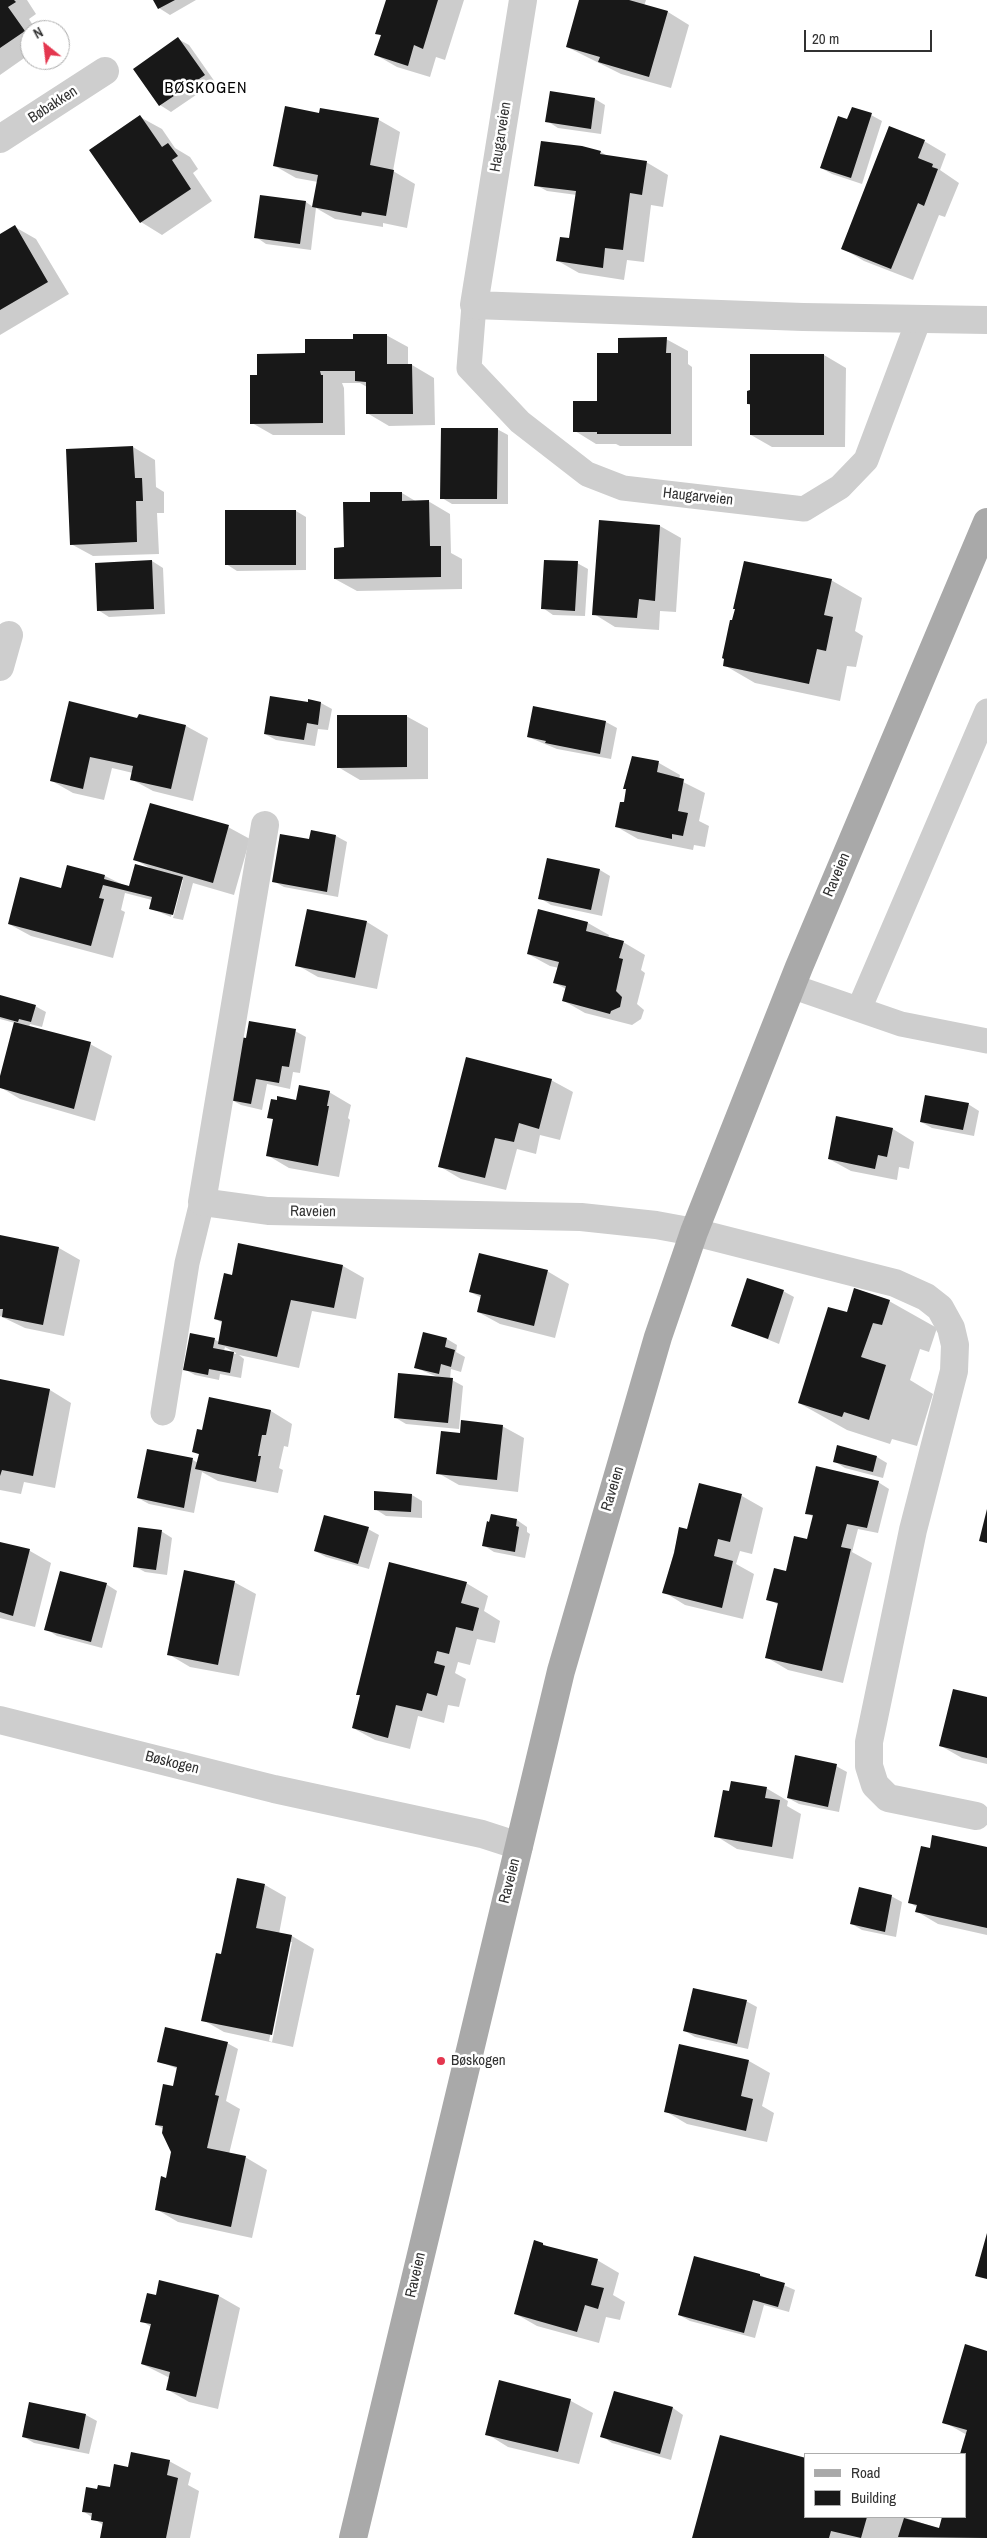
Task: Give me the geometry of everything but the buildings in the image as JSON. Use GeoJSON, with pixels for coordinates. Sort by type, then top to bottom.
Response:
{"type":"FeatureCollection","features":[{"type":"Feature","properties":{"kind":"main road","name":"Raveien"},"geometry":{"type":"LineString","coordinates":[[353,2538],[561,1671],[593,1555],[658,1337],[694,1232],[791,986],[987,522]]}},
{"type":"Feature","properties":{"kind":"street","name":"Haugarveien"},"geometry":{"type":"LineString","coordinates":[[474,305],[523,0]]}},
{"type":"Feature","properties":{"kind":"street","name":"Bøbakken"},"geometry":{"type":"LineString","coordinates":[[0,139],[105,71]]}},
{"type":"Feature","properties":{"kind":"street"},"geometry":{"type":"LineString","coordinates":[[474,305],[803,317],[987,320]]}},
{"type":"Feature","properties":{"kind":"street"},"geometry":{"type":"LineString","coordinates":[[0,667],[8,635]]}},
{"type":"Feature","properties":{"kind":"street"},"geometry":{"type":"LineString","coordinates":[[202,1202],[265,826]]}},
{"type":"Feature","properties":{"kind":"street","name":"Raveien"},"geometry":{"type":"LineString","coordinates":[[202,1202],[268,1211],[581,1217],[656,1225],[694,1232]]}},
{"type":"Feature","properties":{"kind":"street"},"geometry":{"type":"LineString","coordinates":[[694,1232],[894,1283],[926,1297],[940,1308],[951,1328],[955,1346],[954,1371],[913,1530],[869,1742],[869,1766],[875,1785],[888,1798],[976,1816]]}},
{"type":"Feature","properties":{"kind":"street","name":"Bøskogen"},"geometry":{"type":"LineString","coordinates":[[0,1720],[274,1789],[482,1834],[519,1846]]}},
{"type":"Feature","properties":{"kind":"lane","name":"Haugarveien"},"geometry":{"type":"LineString","coordinates":[[474,305],[469,368],[520,422],[587,474],[623,488],[804,509],[840,487],[866,460],[919,319]]}},
{"type":"Feature","properties":{"kind":"lane"},"geometry":{"type":"LineString","coordinates":[[859,1009],[987,711]]}},
{"type":"Feature","properties":{"kind":"lane"},"geometry":{"type":"LineString","coordinates":[[791,986],[901,1024],[987,1041]]}},
{"type":"Feature","properties":{"kind":"lane"},"geometry":{"type":"LineString","coordinates":[[163,1414],[187,1263],[202,1202]]}},
{"type":"Feature","properties":{"kind":"place","name":"Bøskogen"},"geometry":{"type":"Point","coordinates":[441,2061]}},
{"type":"Feature","properties":{"kind":"district","name":"BØSKOGEN"},"geometry":{"type":"Point","coordinates":[206,89]}}]}
